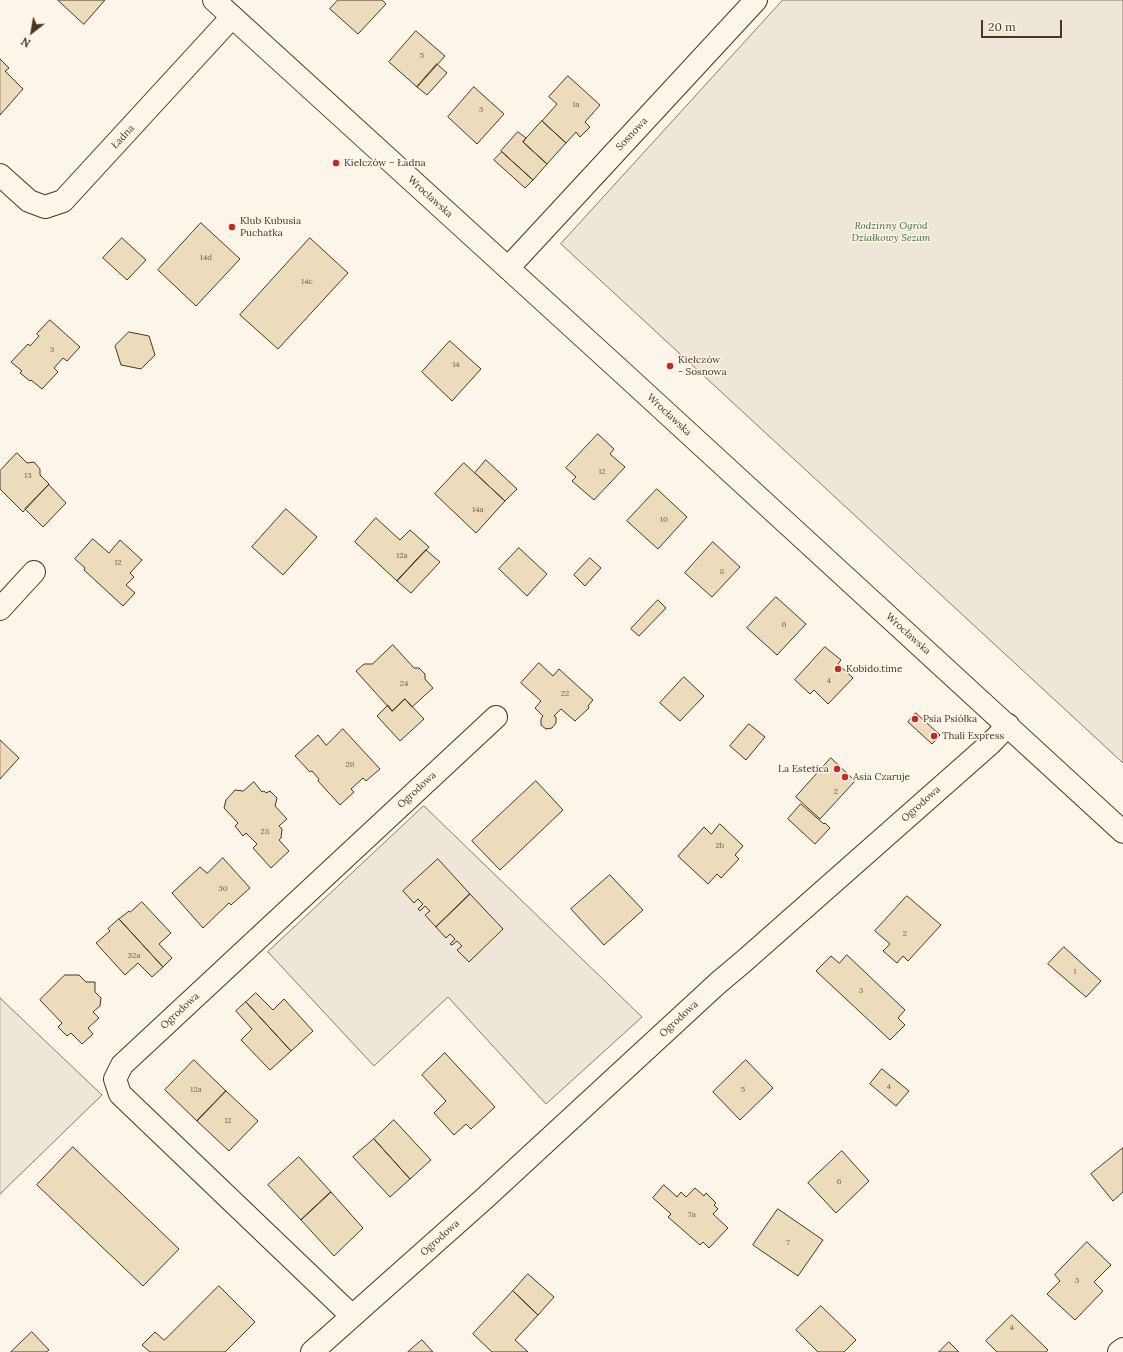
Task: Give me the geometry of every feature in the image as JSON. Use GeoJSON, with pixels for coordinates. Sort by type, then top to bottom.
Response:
{"type":"FeatureCollection","features":[{"type":"Feature","properties":{"kind":"street","name":"Wrocławska"},"geometry":{"type":"LineString","coordinates":[[214,0],[1123,832]]}},
{"type":"Feature","properties":{"kind":"street","name":"Sosnowa"},"geometry":{"type":"LineString","coordinates":[[508,268],[756,0]]}},
{"type":"Feature","properties":{"kind":"street","name":"Ładna"},"geometry":{"type":"LineString","coordinates":[[0,175],[30,201],[44,206],[63,201],[232,17]]}},
{"type":"Feature","properties":{"kind":"street"},"geometry":{"type":"LineString","coordinates":[[0,609],[34,572]]}},
{"type":"Feature","properties":{"kind":"street","name":"Ogrodowa"},"geometry":{"type":"LineString","coordinates":[[352,1316],[120,1094],[115,1078],[122,1065],[496,717]]}},
{"type":"Feature","properties":{"kind":"street","name":"Ogrodowa"},"geometry":{"type":"LineString","coordinates":[[312,1352],[485,1198],[718,983],[991,743],[1008,726]]}},
{"type":"Feature","properties":{"kind":"street"},"geometry":{"type":"LineString","coordinates":[[1119,1352],[1123,1348]]}},
{"type":"Feature","properties":{"kind":"green space","name":"Rodzinny Ogród Działkowy Sezam"},"geometry":{"type":"Polygon","coordinates":[[[783,0],[1123,0],[1123,763],[561,244],[783,0]]]}},
{"type":"Feature","properties":{"kind":"green space"},"geometry":{"type":"Polygon","coordinates":[[[424,806],[642,1017],[546,1104],[448,997],[374,1066],[268,952],[424,806]]]}},
{"type":"Feature","properties":{"kind":"green space"},"geometry":{"type":"Polygon","coordinates":[[[0,998],[102,1095],[0,1194],[0,998]]]}},
{"type":"Feature","properties":{"kind":"building"},"geometry":{"type":"Polygon","coordinates":[[[58,0],[105,0],[84,24],[58,0]]]}},
{"type":"Feature","properties":{"kind":"building"},"geometry":{"type":"Polygon","coordinates":[[[338,0],[382,0],[386,4],[358,34],[330,9],[338,0]]]}},
{"type":"Feature","properties":{"kind":"building"},"geometry":{"type":"Polygon","coordinates":[[[416,31],[445,56],[417,87],[389,62],[416,31]]]}},
{"type":"Feature","properties":{"kind":"building"},"geometry":{"type":"Polygon","coordinates":[[[0,59],[9,68],[5,71],[23,89],[0,115],[0,59]]]}},
{"type":"Feature","properties":{"kind":"building"},"geometry":{"type":"Polygon","coordinates":[[[437,64],[447,73],[427,95],[417,87],[437,64]]]}},
{"type":"Feature","properties":{"kind":"building"},"geometry":{"type":"Polygon","coordinates":[[[568,76],[600,105],[585,122],[590,127],[580,137],[576,132],[566,143],[542,121],[557,104],[549,97],[568,76]]]}},
{"type":"Feature","properties":{"kind":"building"},"geometry":{"type":"Polygon","coordinates":[[[474,87],[504,114],[477,144],[448,117],[474,87]]]}},
{"type":"Feature","properties":{"kind":"building"},"geometry":{"type":"Polygon","coordinates":[[[542,121],[566,143],[547,164],[523,142],[542,121]]]}},
{"type":"Feature","properties":{"kind":"building"},"geometry":{"type":"Polygon","coordinates":[[[518,132],[526,138],[523,142],[547,164],[533,180],[501,151],[518,132]]]}},
{"type":"Feature","properties":{"kind":"building"},"geometry":{"type":"Polygon","coordinates":[[[502,152],[533,180],[525,188],[494,160],[502,152]]]}},
{"type":"Feature","properties":{"kind":"building"},"geometry":{"type":"Polygon","coordinates":[[[201,223],[240,259],[196,306],[158,270],[201,223]]]}},
{"type":"Feature","properties":{"kind":"building"},"geometry":{"type":"Polygon","coordinates":[[[122,238],[146,260],[127,280],[103,258],[122,238]]]}},
{"type":"Feature","properties":{"kind":"building"},"geometry":{"type":"Polygon","coordinates":[[[310,238],[348,273],[278,349],[240,315],[310,238]]]}},
{"type":"Feature","properties":{"kind":"building"},"geometry":{"type":"Polygon","coordinates":[[[50,320],[80,347],[67,361],[63,358],[54,368],[58,372],[42,389],[20,373],[22,371],[11,362],[28,344],[30,346],[39,336],[37,334],[50,320]]]}},
{"type":"Feature","properties":{"kind":"building"},"geometry":{"type":"Polygon","coordinates":[[[129,332],[149,336],[155,355],[141,369],[121,365],[115,346],[129,332]]]}},
{"type":"Feature","properties":{"kind":"building"},"geometry":{"type":"Polygon","coordinates":[[[450,341],[481,369],[452,401],[422,372],[450,341]]]}},
{"type":"Feature","properties":{"kind":"building"},"geometry":{"type":"Polygon","coordinates":[[[598,434],[614,449],[610,454],[625,467],[594,500],[572,481],[576,477],[566,468],[598,434]]]}},
{"type":"Feature","properties":{"kind":"building"},"geometry":{"type":"Polygon","coordinates":[[[17,453],[27,463],[34,462],[40,469],[40,475],[49,484],[23,512],[0,489],[0,471],[17,453]]]}},
{"type":"Feature","properties":{"kind":"building"},"geometry":{"type":"Polygon","coordinates":[[[486,460],[517,489],[505,501],[475,473],[486,460]]]}},
{"type":"Feature","properties":{"kind":"building"},"geometry":{"type":"Polygon","coordinates":[[[464,463],[505,501],[476,533],[435,494],[464,463]]]}},
{"type":"Feature","properties":{"kind":"building"},"geometry":{"type":"Polygon","coordinates":[[[49,485],[66,503],[43,527],[25,509],[49,485]]]}},
{"type":"Feature","properties":{"kind":"building"},"geometry":{"type":"Polygon","coordinates":[[[657,489],[687,517],[658,549],[627,521],[657,489]]]}},
{"type":"Feature","properties":{"kind":"building"},"geometry":{"type":"Polygon","coordinates":[[[286,509],[317,537],[283,575],[252,547],[286,509]]]}},
{"type":"Feature","properties":{"kind":"building"},"geometry":{"type":"Polygon","coordinates":[[[376,518],[400,540],[410,530],[429,547],[397,581],[355,542],[376,518]]]}},
{"type":"Feature","properties":{"kind":"building"},"geometry":{"type":"Polygon","coordinates":[[[93,539],[109,553],[120,540],[142,560],[130,573],[134,577],[126,585],[135,593],[123,606],[84,570],[85,568],[75,559],[93,539]]]}},
{"type":"Feature","properties":{"kind":"building"},"geometry":{"type":"Polygon","coordinates":[[[713,542],[740,567],[712,597],[685,573],[713,542]]]}},
{"type":"Feature","properties":{"kind":"building"},"geometry":{"type":"Polygon","coordinates":[[[519,548],[547,574],[527,596],[499,569],[519,548]]]}},
{"type":"Feature","properties":{"kind":"building"},"geometry":{"type":"Polygon","coordinates":[[[426,550],[440,562],[411,593],[397,581],[426,550]]]}},
{"type":"Feature","properties":{"kind":"building"},"geometry":{"type":"Polygon","coordinates":[[[590,558],[601,568],[585,586],[574,575],[590,558]]]}},
{"type":"Feature","properties":{"kind":"building"},"geometry":{"type":"Polygon","coordinates":[[[776,597],[806,624],[777,655],[747,628],[776,597]]]}},
{"type":"Feature","properties":{"kind":"building"},"geometry":{"type":"Polygon","coordinates":[[[658,600],[666,608],[639,636],[631,629],[658,600]]]}},
{"type":"Feature","properties":{"kind":"building"},"geometry":{"type":"Polygon","coordinates":[[[393,645],[414,668],[419,668],[425,674],[425,679],[433,688],[412,707],[405,699],[392,711],[356,671],[364,664],[372,664],[393,645]]]}},
{"type":"Feature","properties":{"kind":"building"},"geometry":{"type":"Polygon","coordinates":[[[825,647],[841,660],[838,664],[853,678],[828,704],[814,690],[810,694],[795,680],[825,647]]]}},
{"type":"Feature","properties":{"kind":"building"},"geometry":{"type":"Polygon","coordinates":[[[539,663],[553,676],[559,669],[593,700],[588,706],[589,708],[575,721],[561,709],[554,716],[556,717],[556,723],[552,728],[546,729],[541,725],[541,719],[543,716],[535,708],[541,701],[521,683],[539,663]]]}},
{"type":"Feature","properties":{"kind":"building"},"geometry":{"type":"Polygon","coordinates":[[[684,677],[704,696],[680,721],[660,703],[684,677]]]}},
{"type":"Feature","properties":{"kind":"building"},"geometry":{"type":"Polygon","coordinates":[[[405,699],[424,719],[400,741],[377,716],[388,705],[392,711],[405,699]]]}},
{"type":"Feature","properties":{"kind":"building"},"geometry":{"type":"Polygon","coordinates":[[[916,713],[940,735],[932,744],[908,722],[916,713]]]}},
{"type":"Feature","properties":{"kind":"building"},"geometry":{"type":"Polygon","coordinates":[[[749,724],[765,737],[746,760],[730,746],[749,724]]]}},
{"type":"Feature","properties":{"kind":"building"},"geometry":{"type":"Polygon","coordinates":[[[343,729],[380,769],[366,781],[363,778],[351,789],[354,792],[340,805],[318,781],[319,779],[312,771],[310,772],[295,756],[318,735],[326,745],[343,729]]]}},
{"type":"Feature","properties":{"kind":"building"},"geometry":{"type":"Polygon","coordinates":[[[0,740],[19,758],[0,779],[0,740]]]}},
{"type":"Feature","properties":{"kind":"building"},"geometry":{"type":"Polygon","coordinates":[[[831,758],[855,781],[820,819],[796,797],[831,758]]]}},
{"type":"Feature","properties":{"kind":"building"},"geometry":{"type":"Polygon","coordinates":[[[536,781],[563,810],[500,870],[472,841],[536,781]]]}},
{"type":"Feature","properties":{"kind":"building"},"geometry":{"type":"Polygon","coordinates":[[[254,782],[262,792],[264,791],[266,793],[270,791],[277,798],[275,806],[287,819],[279,826],[282,829],[281,838],[279,840],[289,851],[271,868],[253,848],[257,844],[246,833],[243,836],[235,826],[238,823],[224,808],[226,800],[235,790],[243,791],[254,782]]]}},
{"type":"Feature","properties":{"kind":"building"},"geometry":{"type":"Polygon","coordinates":[[[801,804],[830,828],[815,844],[788,819],[801,804]]]}},
{"type":"Feature","properties":{"kind":"building"},"geometry":{"type":"Polygon","coordinates":[[[720,824],[743,846],[735,855],[739,859],[721,878],[717,874],[708,884],[678,856],[704,827],[711,834],[720,824]]]}},
{"type":"Feature","properties":{"kind":"building"},"geometry":{"type":"Polygon","coordinates":[[[223,858],[250,888],[231,905],[229,903],[203,928],[172,893],[200,867],[207,873],[223,858]]]}},
{"type":"Feature","properties":{"kind":"building"},"geometry":{"type":"Polygon","coordinates":[[[438,859],[470,894],[436,927],[425,915],[430,911],[425,906],[420,911],[418,909],[423,904],[418,899],[414,903],[403,891],[438,859]]]}},
{"type":"Feature","properties":{"kind":"building"},"geometry":{"type":"Polygon","coordinates":[[[610,875],[643,910],[604,945],[571,909],[610,875]]]}},
{"type":"Feature","properties":{"kind":"building"},"geometry":{"type":"Polygon","coordinates":[[[470,894],[503,929],[469,962],[457,950],[462,946],[457,941],[452,945],[450,944],[455,939],[450,934],[446,938],[436,927],[470,894]]]}},
{"type":"Feature","properties":{"kind":"building"},"geometry":{"type":"Polygon","coordinates":[[[907,896],[941,925],[908,961],[903,956],[897,963],[883,951],[890,944],[875,931],[907,896]]]}},
{"type":"Feature","properties":{"kind":"building"},"geometry":{"type":"Polygon","coordinates":[[[142,902],[171,933],[159,944],[172,958],[163,967],[119,919],[142,902]]]}},
{"type":"Feature","properties":{"kind":"building"},"geometry":{"type":"Polygon","coordinates":[[[119,919],[163,967],[152,977],[138,963],[125,975],[96,943],[110,931],[108,929],[119,919]]]}},
{"type":"Feature","properties":{"kind":"building"},"geometry":{"type":"Polygon","coordinates":[[[1064,947],[1101,981],[1086,997],[1048,964],[1064,947]]]}},
{"type":"Feature","properties":{"kind":"building"},"geometry":{"type":"Polygon","coordinates":[[[847,955],[905,1010],[898,1018],[905,1025],[890,1040],[816,971],[831,956],[839,963],[847,955]]]}},
{"type":"Feature","properties":{"kind":"building"},"geometry":{"type":"Polygon","coordinates":[[[65,975],[79,975],[86,982],[95,982],[95,992],[101,998],[100,1006],[93,1012],[99,1018],[88,1028],[93,1034],[82,1044],[71,1033],[67,1036],[58,1027],[62,1023],[40,1000],[65,975]]]}},
{"type":"Feature","properties":{"kind":"building"},"geometry":{"type":"Polygon","coordinates":[[[256,993],[273,1010],[284,999],[313,1031],[291,1051],[246,1002],[256,993]]]}},
{"type":"Feature","properties":{"kind":"building"},"geometry":{"type":"Polygon","coordinates":[[[246,1002],[291,1051],[270,1070],[241,1040],[252,1029],[236,1011],[246,1002]]]}},
{"type":"Feature","properties":{"kind":"building"},"geometry":{"type":"Polygon","coordinates":[[[445,1053],[495,1107],[471,1129],[466,1124],[454,1135],[434,1113],[446,1101],[422,1075],[445,1053]]]}},
{"type":"Feature","properties":{"kind":"building"},"geometry":{"type":"Polygon","coordinates":[[[194,1060],[226,1091],[197,1121],[165,1090],[194,1060]]]}},
{"type":"Feature","properties":{"kind":"building"},"geometry":{"type":"Polygon","coordinates":[[[746,1060],[773,1088],[740,1120],[713,1092],[746,1060]]]}},
{"type":"Feature","properties":{"kind":"building"},"geometry":{"type":"Polygon","coordinates":[[[882,1069],[909,1091],[896,1106],[870,1084],[882,1069]]]}},
{"type":"Feature","properties":{"kind":"building"},"geometry":{"type":"Polygon","coordinates":[[[226,1091],[258,1121],[229,1151],[197,1121],[226,1091]]]}},
{"type":"Feature","properties":{"kind":"building"},"geometry":{"type":"Polygon","coordinates":[[[394,1120],[431,1160],[410,1179],[374,1139],[394,1120]]]}},
{"type":"Feature","properties":{"kind":"building"},"geometry":{"type":"Polygon","coordinates":[[[374,1139],[410,1179],[390,1197],[353,1157],[374,1139]]]}},
{"type":"Feature","properties":{"kind":"building"},"geometry":{"type":"Polygon","coordinates":[[[73,1147],[179,1249],[143,1286],[37,1185],[73,1147]]]}},
{"type":"Feature","properties":{"kind":"building"},"geometry":{"type":"Polygon","coordinates":[[[1123,1148],[1123,1192],[1113,1201],[1091,1174],[1123,1148]]]}},
{"type":"Feature","properties":{"kind":"building"},"geometry":{"type":"Polygon","coordinates":[[[842,1151],[869,1181],[836,1213],[808,1183],[842,1151]]]}},
{"type":"Feature","properties":{"kind":"building"},"geometry":{"type":"Polygon","coordinates":[[[299,1157],[331,1192],[301,1220],[268,1185],[299,1157]]]}},
{"type":"Feature","properties":{"kind":"building"},"geometry":{"type":"Polygon","coordinates":[[[664,1185],[677,1197],[681,1192],[686,1197],[695,1188],[704,1196],[706,1193],[716,1203],[714,1205],[718,1209],[713,1214],[728,1228],[709,1248],[703,1242],[700,1245],[668,1217],[671,1214],[653,1198],[664,1185]]]}},
{"type":"Feature","properties":{"kind":"building"},"geometry":{"type":"Polygon","coordinates":[[[331,1192],[363,1228],[334,1256],[301,1220],[331,1192]]]}},
{"type":"Feature","properties":{"kind":"building"},"geometry":{"type":"Polygon","coordinates":[[[778,1209],[823,1240],[798,1276],[753,1245],[778,1209]]]}},
{"type":"Feature","properties":{"kind":"building"},"geometry":{"type":"Polygon","coordinates":[[[1087,1242],[1111,1265],[1094,1282],[1103,1291],[1075,1320],[1047,1294],[1060,1281],[1055,1275],[1087,1242]]]}},
{"type":"Feature","properties":{"kind":"building"},"geometry":{"type":"Polygon","coordinates":[[[528,1274],[554,1297],[538,1315],[513,1291],[528,1274]]]}},
{"type":"Feature","properties":{"kind":"building"},"geometry":{"type":"Polygon","coordinates":[[[219,1286],[255,1322],[225,1352],[150,1352],[142,1345],[155,1332],[164,1340],[219,1286]]]}},
{"type":"Feature","properties":{"kind":"building"},"geometry":{"type":"Polygon","coordinates":[[[513,1291],[538,1315],[515,1340],[528,1352],[492,1352],[473,1334],[513,1291]]]}},
{"type":"Feature","properties":{"kind":"building"},"geometry":{"type":"Polygon","coordinates":[[[821,1306],[856,1340],[844,1352],[818,1352],[796,1330],[821,1306]]]}},
{"type":"Feature","properties":{"kind":"building"},"geometry":{"type":"Polygon","coordinates":[[[1012,1315],[1048,1350],[1046,1352],[997,1352],[986,1341],[1012,1315]]]}},
{"type":"Feature","properties":{"kind":"building"},"geometry":{"type":"Polygon","coordinates":[[[32,1332],[49,1350],[46,1352],[11,1352],[32,1332]]]}},
{"type":"Feature","properties":{"kind":"building"},"geometry":{"type":"Polygon","coordinates":[[[422,1340],[433,1352],[408,1352],[422,1340]]]}},
{"type":"Feature","properties":{"kind":"building"},"geometry":{"type":"Polygon","coordinates":[[[949,1342],[959,1352],[939,1352],[949,1342]]]}},
{"type":"Feature","properties":{"kind":"place","name":"Kiełczów – Ładna"},"geometry":{"type":"Point","coordinates":[336,163]}},
{"type":"Feature","properties":{"kind":"place","name":"Klub Kubusia Puchatka"},"geometry":{"type":"Point","coordinates":[232,227]}},
{"type":"Feature","properties":{"kind":"place","name":"Kiełczów - Sosnowa"},"geometry":{"type":"Point","coordinates":[670,366]}},
{"type":"Feature","properties":{"kind":"place","name":"Kobido.time"},"geometry":{"type":"Point","coordinates":[838,669]}},
{"type":"Feature","properties":{"kind":"place","name":"Psia Psiółka"},"geometry":{"type":"Point","coordinates":[915,719]}},
{"type":"Feature","properties":{"kind":"place","name":"Thali Express"},"geometry":{"type":"Point","coordinates":[934,736]}},
{"type":"Feature","properties":{"kind":"place","name":"La Estetica"},"geometry":{"type":"Point","coordinates":[837,769]}},
{"type":"Feature","properties":{"kind":"place","name":"Asia Czaruje"},"geometry":{"type":"Point","coordinates":[845,777]}}]}
